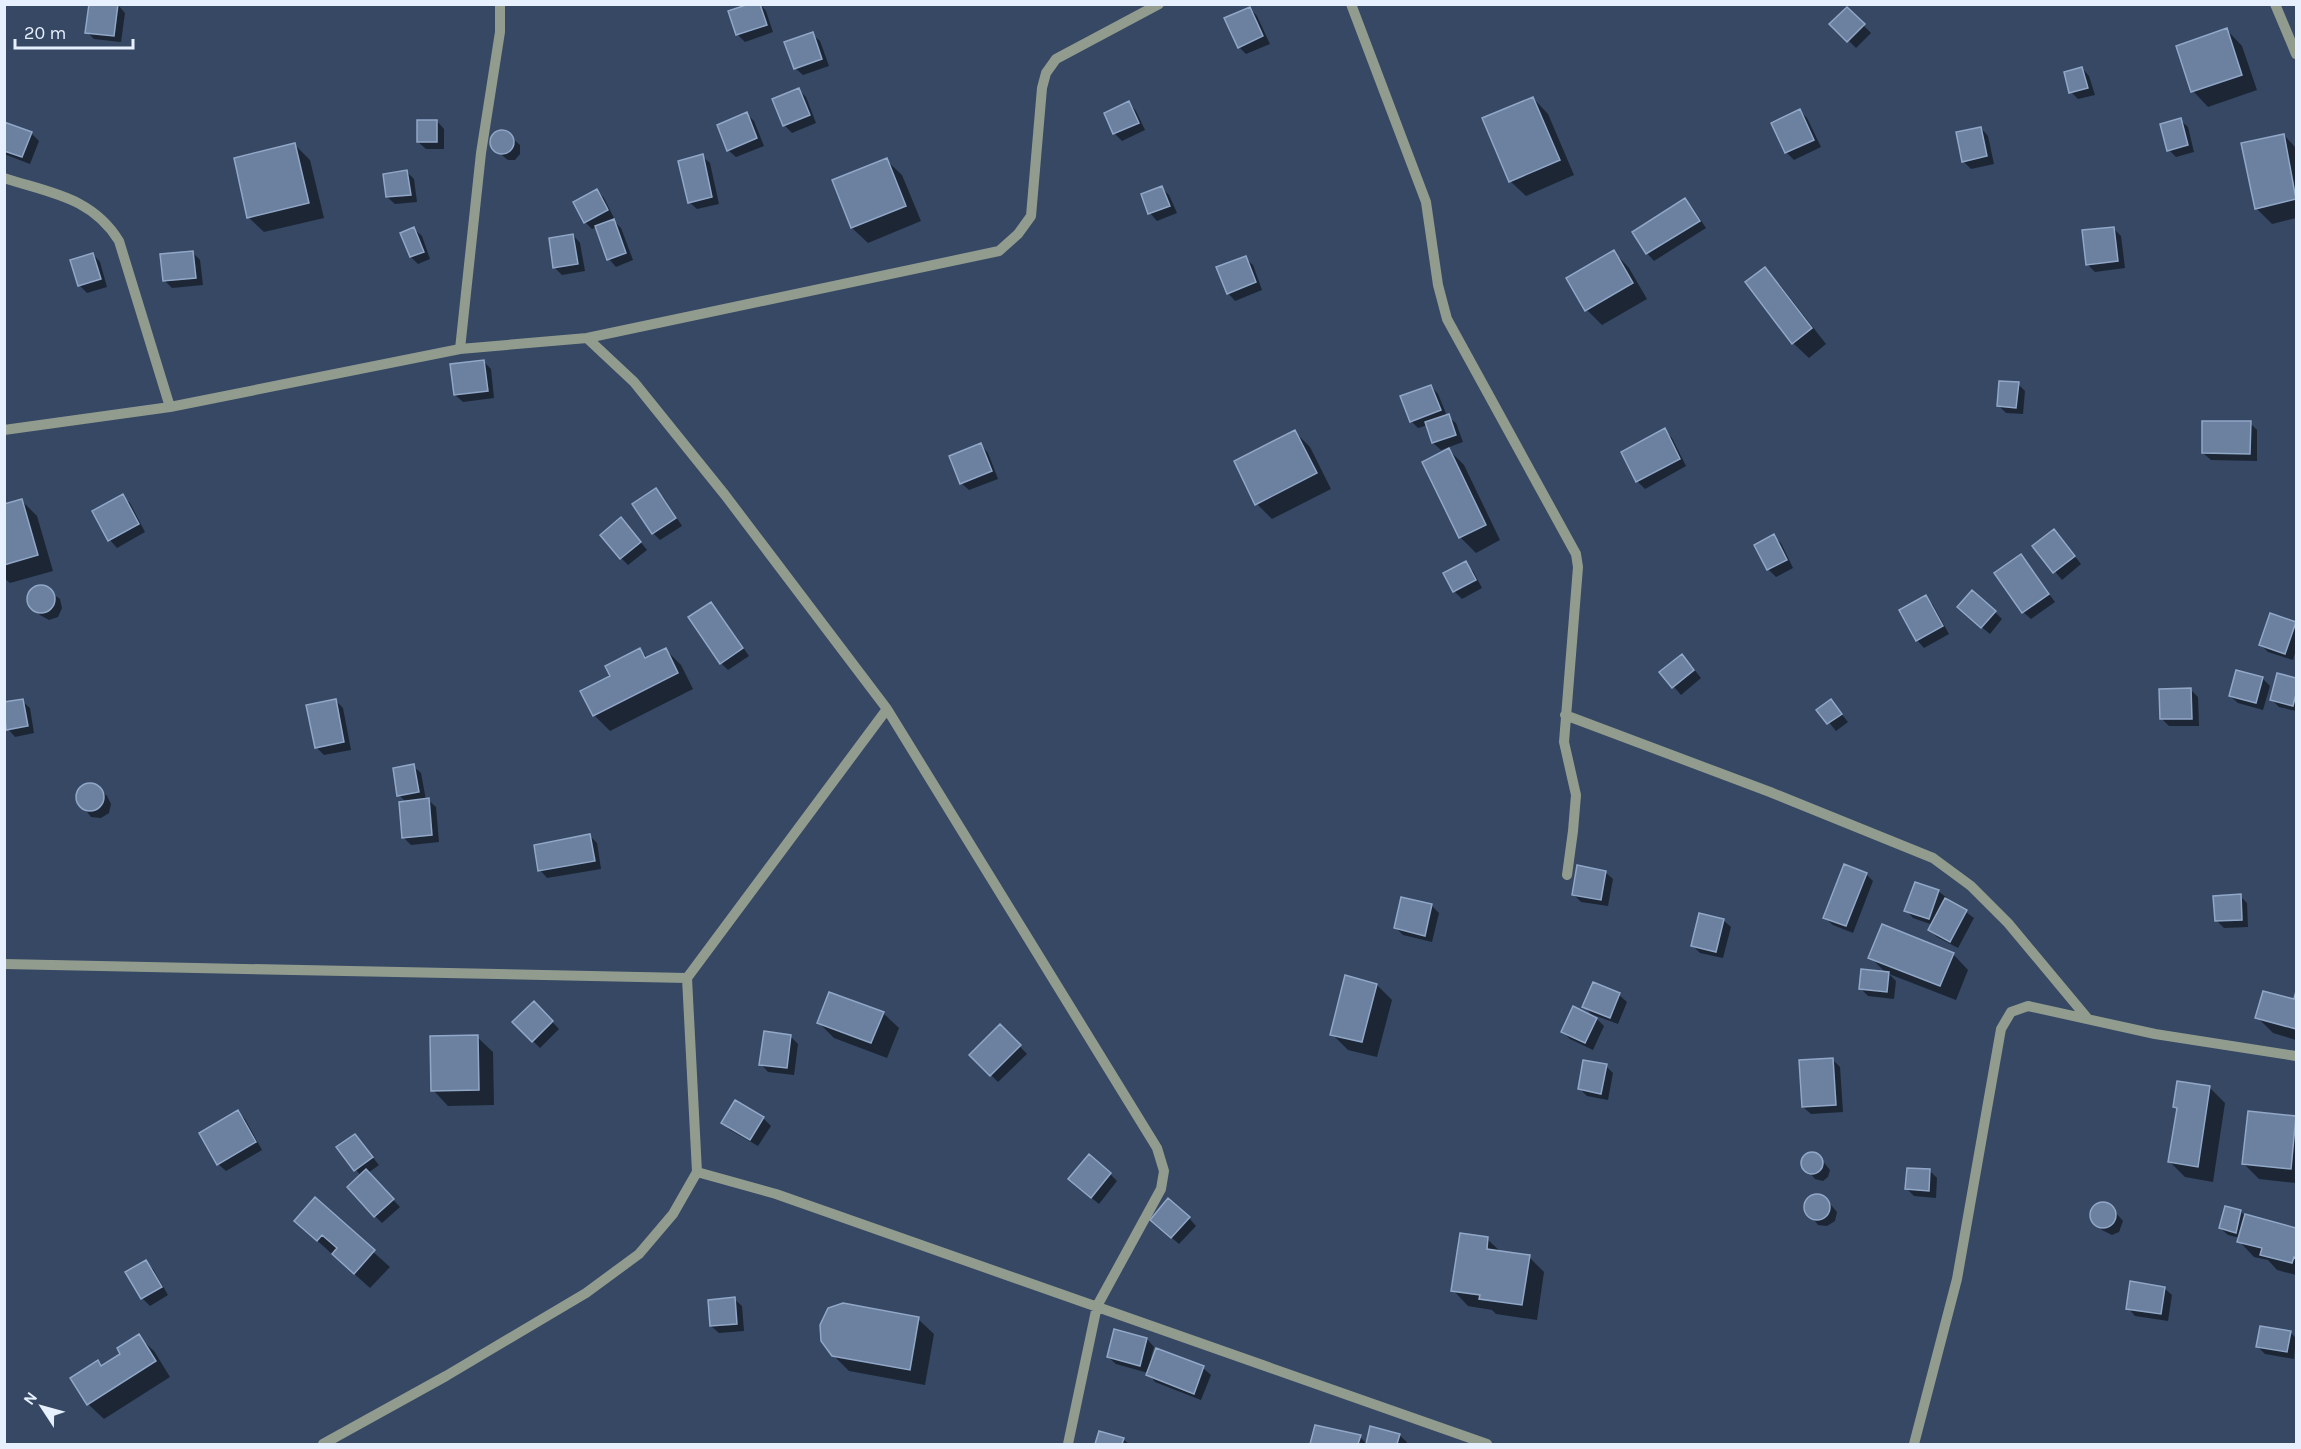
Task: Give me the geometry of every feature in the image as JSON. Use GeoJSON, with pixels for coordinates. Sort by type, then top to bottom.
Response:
{"type":"FeatureCollection","features":[{"type":"Feature","properties":{"kind":"street"},"geometry":{"type":"LineString","coordinates":[[460,349],[481,153],[500,32],[500,4]]}},
{"type":"Feature","properties":{"kind":"street"},"geometry":{"type":"LineString","coordinates":[[4,430],[170,407],[460,349],[587,338],[999,251],[1018,234],[1031,216],[1042,88],[1046,72],[1056,59],[1158,4]]}},
{"type":"Feature","properties":{"kind":"street"},"geometry":{"type":"LineString","coordinates":[[1351,4],[1426,202],[1438,285],[1447,319],[1576,554],[1578,567],[1564,742],[1576,795],[1574,831],[1567,875]]}},
{"type":"Feature","properties":{"kind":"street"},"geometry":{"type":"LineString","coordinates":[[2275,4],[2296,54]]}},
{"type":"Feature","properties":{"kind":"street"},"geometry":{"type":"LineString","coordinates":[[4,178],[82,204],[110,226],[119,242],[170,407]]}},
{"type":"Feature","properties":{"kind":"street"},"geometry":{"type":"LineString","coordinates":[[587,338],[634,382],[648,399],[725,495],[887,709],[1157,1148],[1164,1171],[1161,1189],[1097,1306],[1068,1444]]}},
{"type":"Feature","properties":{"kind":"street"},"geometry":{"type":"LineString","coordinates":[[323,1444],[446,1376],[566,1305],[639,1254],[673,1214],[697,1172],[687,978],[887,709]]}},
{"type":"Feature","properties":{"kind":"street"},"geometry":{"type":"LineString","coordinates":[[1565,715],[1770,792],[1933,858],[1971,886],[2008,923],[2088,1019]]}},
{"type":"Feature","properties":{"kind":"street"},"geometry":{"type":"LineString","coordinates":[[4,964],[687,978]]}},
{"type":"Feature","properties":{"kind":"street"},"geometry":{"type":"LineString","coordinates":[[1914,1444],[1957,1280],[2001,1029],[2011,1012],[2028,1006],[2155,1034],[2296,1056]]}},
{"type":"Feature","properties":{"kind":"street"},"geometry":{"type":"LineString","coordinates":[[697,1172],[776,1194],[1487,1444]]}},
{"type":"Feature","properties":{"kind":"building"},"geometry":{"type":"Polygon","coordinates":[[[89,4],[118,4],[114,36],[85,33],[89,4]]]}},
{"type":"Feature","properties":{"kind":"building"},"geometry":{"type":"Polygon","coordinates":[[[749,4],[760,4],[767,25],[736,35],[728,11],[749,4]]]}},
{"type":"Feature","properties":{"kind":"building"},"geometry":{"type":"Polygon","coordinates":[[[1250,7],[1263,36],[1238,48],[1224,18],[1250,7]]]}},
{"type":"Feature","properties":{"kind":"building"},"geometry":{"type":"Polygon","coordinates":[[[1847,7],[1865,24],[1847,42],[1829,24],[1847,7]]]}},
{"type":"Feature","properties":{"kind":"building"},"geometry":{"type":"Polygon","coordinates":[[[2227,28],[2242,75],[2191,92],[2176,46],[2227,28]]]}},
{"type":"Feature","properties":{"kind":"building"},"geometry":{"type":"Polygon","coordinates":[[[813,32],[822,59],[794,69],[784,42],[813,32]]]}},
{"type":"Feature","properties":{"kind":"building"},"geometry":{"type":"Polygon","coordinates":[[[2082,67],[2088,88],[2069,93],[2064,72],[2082,67]]]}},
{"type":"Feature","properties":{"kind":"building"},"geometry":{"type":"Polygon","coordinates":[[[799,88],[810,115],[783,126],[772,99],[799,88]]]}},
{"type":"Feature","properties":{"kind":"building"},"geometry":{"type":"Polygon","coordinates":[[[1533,97],[1560,160],[1509,182],[1482,118],[1533,97]]]}},
{"type":"Feature","properties":{"kind":"building"},"geometry":{"type":"Polygon","coordinates":[[[1129,101],[1139,123],[1113,134],[1104,113],[1129,101]]]}},
{"type":"Feature","properties":{"kind":"building"},"geometry":{"type":"Polygon","coordinates":[[[1800,109],[1814,140],[1785,153],[1771,123],[1800,109]]]}},
{"type":"Feature","properties":{"kind":"building"},"geometry":{"type":"Polygon","coordinates":[[[747,112],[757,138],[727,151],[717,125],[747,112]]]}},
{"type":"Feature","properties":{"kind":"building"},"geometry":{"type":"Polygon","coordinates":[[[2181,118],[2188,145],[2167,151],[2160,124],[2181,118]]]}},
{"type":"Feature","properties":{"kind":"building"},"geometry":{"type":"Polygon","coordinates":[[[417,120],[437,120],[437,142],[417,142],[417,120]]]}},
{"type":"Feature","properties":{"kind":"building"},"geometry":{"type":"Polygon","coordinates":[[[4,122],[32,132],[22,157],[4,151],[4,122]]]}},
{"type":"Feature","properties":{"kind":"building"},"geometry":{"type":"Polygon","coordinates":[[[1981,127],[1987,156],[1962,162],[1956,132],[1981,127]]]}},
{"type":"Feature","properties":{"kind":"building"},"geometry":{"type":"Polygon","coordinates":[[[502,130],[511,133],[514,142],[511,151],[502,154],[493,151],[490,142],[493,133],[502,130]]]}},
{"type":"Feature","properties":{"kind":"building"},"geometry":{"type":"Polygon","coordinates":[[[2284,134],[2296,199],[2255,209],[2241,143],[2284,134]]]}},
{"type":"Feature","properties":{"kind":"building"},"geometry":{"type":"Polygon","coordinates":[[[295,143],[309,203],[247,218],[234,158],[295,143]]]}},
{"type":"Feature","properties":{"kind":"building"},"geometry":{"type":"Polygon","coordinates":[[[703,154],[712,197],[688,203],[678,161],[703,154]]]}},
{"type":"Feature","properties":{"kind":"building"},"geometry":{"type":"Polygon","coordinates":[[[887,158],[906,206],[851,228],[832,180],[887,158]]]}},
{"type":"Feature","properties":{"kind":"building"},"geometry":{"type":"Polygon","coordinates":[[[407,170],[411,195],[386,197],[383,174],[407,170]]]}},
{"type":"Feature","properties":{"kind":"building"},"geometry":{"type":"Polygon","coordinates":[[[1162,186],[1170,206],[1148,214],[1141,194],[1162,186]]]}},
{"type":"Feature","properties":{"kind":"building"},"geometry":{"type":"Polygon","coordinates":[[[597,189],[608,210],[584,223],[573,202],[597,189]]]}},
{"type":"Feature","properties":{"kind":"building"},"geometry":{"type":"Polygon","coordinates":[[[1685,198],[1700,221],[1646,254],[1632,232],[1685,198]]]}},
{"type":"Feature","properties":{"kind":"building"},"geometry":{"type":"Polygon","coordinates":[[[614,219],[626,253],[607,260],[595,226],[614,219]]]}},
{"type":"Feature","properties":{"kind":"building"},"geometry":{"type":"Polygon","coordinates":[[[414,227],[424,252],[410,257],[400,233],[414,227]]]}},
{"type":"Feature","properties":{"kind":"building"},"geometry":{"type":"Polygon","coordinates":[[[2114,227],[2118,261],[2086,265],[2082,230],[2114,227]]]}},
{"type":"Feature","properties":{"kind":"building"},"geometry":{"type":"Polygon","coordinates":[[[573,234],[578,264],[553,268],[549,238],[573,234]]]}},
{"type":"Feature","properties":{"kind":"building"},"geometry":{"type":"Polygon","coordinates":[[[1614,250],[1633,283],[1585,311],[1566,278],[1614,250]]]}},
{"type":"Feature","properties":{"kind":"building"},"geometry":{"type":"Polygon","coordinates":[[[193,251],[196,278],[163,281],[160,254],[193,251]]]}},
{"type":"Feature","properties":{"kind":"building"},"geometry":{"type":"Polygon","coordinates":[[[93,253],[101,279],[78,286],[70,260],[93,253]]]}},
{"type":"Feature","properties":{"kind":"building"},"geometry":{"type":"Polygon","coordinates":[[[1246,256],[1256,282],[1227,294],[1216,267],[1246,256]]]}},
{"type":"Feature","properties":{"kind":"building"},"geometry":{"type":"Polygon","coordinates":[[[1765,267],[1812,328],[1792,344],[1745,282],[1765,267]]]}},
{"type":"Feature","properties":{"kind":"building"},"geometry":{"type":"Polygon","coordinates":[[[484,360],[488,391],[454,395],[450,364],[484,360]]]}},
{"type":"Feature","properties":{"kind":"building"},"geometry":{"type":"Polygon","coordinates":[[[1999,381],[2019,382],[2016,408],[1997,406],[1999,381]]]}},
{"type":"Feature","properties":{"kind":"building"},"geometry":{"type":"Polygon","coordinates":[[[1431,385],[1441,410],[1410,422],[1400,396],[1431,385]]]}},
{"type":"Feature","properties":{"kind":"building"},"geometry":{"type":"Polygon","coordinates":[[[1449,414],[1456,435],[1432,443],[1425,422],[1449,414]]]}},
{"type":"Feature","properties":{"kind":"building"},"geometry":{"type":"Polygon","coordinates":[[[2202,421],[2251,421],[2250,454],[2202,453],[2202,421]]]}},
{"type":"Feature","properties":{"kind":"building"},"geometry":{"type":"Polygon","coordinates":[[[1665,428],[1680,459],[1636,482],[1621,452],[1665,428]]]}},
{"type":"Feature","properties":{"kind":"building"},"geometry":{"type":"Polygon","coordinates":[[[1295,430],[1317,473],[1255,505],[1234,461],[1295,430]]]}},
{"type":"Feature","properties":{"kind":"building"},"geometry":{"type":"Polygon","coordinates":[[[981,443],[992,471],[960,484],[949,456],[981,443]]]}},
{"type":"Feature","properties":{"kind":"building"},"geometry":{"type":"Polygon","coordinates":[[[1449,448],[1486,525],[1459,538],[1422,462],[1449,448]]]}},
{"type":"Feature","properties":{"kind":"building"},"geometry":{"type":"Polygon","coordinates":[[[656,488],[676,518],[652,534],[632,504],[656,488]]]}},
{"type":"Feature","properties":{"kind":"building"},"geometry":{"type":"Polygon","coordinates":[[[123,494],[139,524],[108,541],[92,511],[123,494]]]}},
{"type":"Feature","properties":{"kind":"building"},"geometry":{"type":"Polygon","coordinates":[[[22,499],[38,555],[4,565],[4,504],[22,499]]]}},
{"type":"Feature","properties":{"kind":"building"},"geometry":{"type":"Polygon","coordinates":[[[621,517],[641,542],[620,559],[600,535],[621,517]]]}},
{"type":"Feature","properties":{"kind":"building"},"geometry":{"type":"Polygon","coordinates":[[[2054,529],[2075,556],[2053,573],[2032,546],[2054,529]]]}},
{"type":"Feature","properties":{"kind":"building"},"geometry":{"type":"Polygon","coordinates":[[[1774,534],[1787,560],[1767,570],[1754,545],[1774,534]]]}},
{"type":"Feature","properties":{"kind":"building"},"geometry":{"type":"Polygon","coordinates":[[[2021,554],[2049,594],[2022,613],[1994,573],[2021,554]]]}},
{"type":"Feature","properties":{"kind":"building"},"geometry":{"type":"Polygon","coordinates":[[[1466,561],[1476,580],[1453,592],[1443,573],[1466,561]]]}},
{"type":"Feature","properties":{"kind":"building"},"geometry":{"type":"Polygon","coordinates":[[[41,585],[51,589],[55,599],[51,609],[41,613],[31,609],[27,599],[31,589],[41,585]]]}},
{"type":"Feature","properties":{"kind":"building"},"geometry":{"type":"Polygon","coordinates":[[[1972,590],[1996,611],[1981,628],[1957,607],[1972,590]]]}},
{"type":"Feature","properties":{"kind":"building"},"geometry":{"type":"Polygon","coordinates":[[[1926,595],[1943,626],[1916,641],[1899,610],[1926,595]]]}},
{"type":"Feature","properties":{"kind":"building"},"geometry":{"type":"Polygon","coordinates":[[[711,602],[743,648],[720,664],[688,617],[711,602]]]}},
{"type":"Feature","properties":{"kind":"building"},"geometry":{"type":"Polygon","coordinates":[[[2270,613],[2296,622],[2285,654],[2259,645],[2270,613]]]}},
{"type":"Feature","properties":{"kind":"building"},"geometry":{"type":"Polygon","coordinates":[[[640,648],[645,658],[666,648],[678,673],[593,716],[580,691],[610,676],[605,666],[640,648]]]}},
{"type":"Feature","properties":{"kind":"building"},"geometry":{"type":"Polygon","coordinates":[[[1682,654],[1694,670],[1672,688],[1659,672],[1682,654]]]}},
{"type":"Feature","properties":{"kind":"building"},"geometry":{"type":"Polygon","coordinates":[[[2236,670],[2263,677],[2256,703],[2229,696],[2236,670]]]}},
{"type":"Feature","properties":{"kind":"building"},"geometry":{"type":"Polygon","coordinates":[[[2277,673],[2296,678],[2293,706],[2270,700],[2277,673]]]}},
{"type":"Feature","properties":{"kind":"building"},"geometry":{"type":"Polygon","coordinates":[[[2191,688],[2192,719],[2160,719],[2159,689],[2191,688]]]}},
{"type":"Feature","properties":{"kind":"building"},"geometry":{"type":"Polygon","coordinates":[[[23,699],[28,726],[6,730],[4,702],[23,699]]]}},
{"type":"Feature","properties":{"kind":"building"},"geometry":{"type":"Polygon","coordinates":[[[336,699],[344,742],[315,748],[306,705],[336,699]]]}},
{"type":"Feature","properties":{"kind":"building"},"geometry":{"type":"Polygon","coordinates":[[[1831,699],[1842,714],[1827,724],[1816,710],[1831,699]]]}},
{"type":"Feature","properties":{"kind":"building"},"geometry":{"type":"Polygon","coordinates":[[[414,764],[419,792],[397,796],[393,768],[414,764]]]}},
{"type":"Feature","properties":{"kind":"building"},"geometry":{"type":"Polygon","coordinates":[[[90,783],[100,787],[104,797],[100,807],[90,811],[80,807],[76,797],[80,787],[90,783]]]}},
{"type":"Feature","properties":{"kind":"building"},"geometry":{"type":"Polygon","coordinates":[[[429,798],[432,835],[402,838],[399,802],[429,798]]]}},
{"type":"Feature","properties":{"kind":"building"},"geometry":{"type":"Polygon","coordinates":[[[590,834],[595,861],[538,871],[534,845],[590,834]]]}},
{"type":"Feature","properties":{"kind":"building"},"geometry":{"type":"Polygon","coordinates":[[[1844,864],[1867,873],[1846,926],[1823,918],[1844,864]]]}},
{"type":"Feature","properties":{"kind":"building"},"geometry":{"type":"Polygon","coordinates":[[[1577,865],[1606,871],[1601,900],[1572,895],[1577,865]]]}},
{"type":"Feature","properties":{"kind":"building"},"geometry":{"type":"Polygon","coordinates":[[[1915,882],[1939,890],[1929,919],[1904,911],[1915,882]]]}},
{"type":"Feature","properties":{"kind":"building"},"geometry":{"type":"Polygon","coordinates":[[[2241,894],[2242,920],[2215,921],[2213,896],[2241,894]]]}},
{"type":"Feature","properties":{"kind":"building"},"geometry":{"type":"Polygon","coordinates":[[[1401,897],[1432,904],[1425,936],[1394,928],[1401,897]]]}},
{"type":"Feature","properties":{"kind":"building"},"geometry":{"type":"Polygon","coordinates":[[[1945,898],[1967,910],[1950,942],[1928,930],[1945,898]]]}},
{"type":"Feature","properties":{"kind":"building"},"geometry":{"type":"Polygon","coordinates":[[[1699,913],[1724,919],[1716,952],[1691,946],[1699,913]]]}},
{"type":"Feature","properties":{"kind":"building"},"geometry":{"type":"Polygon","coordinates":[[[1882,924],[1954,953],[1940,986],[1868,958],[1882,924]]]}},
{"type":"Feature","properties":{"kind":"building"},"geometry":{"type":"Polygon","coordinates":[[[1861,969],[1889,972],[1887,992],[1859,989],[1861,969]]]}},
{"type":"Feature","properties":{"kind":"building"},"geometry":{"type":"Polygon","coordinates":[[[1345,975],[1377,984],[1362,1042],[1330,1035],[1345,975]]]}},
{"type":"Feature","properties":{"kind":"building"},"geometry":{"type":"Polygon","coordinates":[[[1593,982],[1620,993],[1610,1018],[1582,1007],[1593,982]]]}},
{"type":"Feature","properties":{"kind":"building"},"geometry":{"type":"Polygon","coordinates":[[[2263,991],[2294,999],[2296,991],[2296,1029],[2255,1018],[2263,991]]]}},
{"type":"Feature","properties":{"kind":"building"},"geometry":{"type":"Polygon","coordinates":[[[829,992],[884,1012],[871,1043],[817,1023],[829,992]]]}},
{"type":"Feature","properties":{"kind":"building"},"geometry":{"type":"Polygon","coordinates":[[[534,1001],[553,1021],[532,1042],[512,1022],[534,1001]]]}},
{"type":"Feature","properties":{"kind":"building"},"geometry":{"type":"Polygon","coordinates":[[[1573,1006],[1597,1018],[1585,1043],[1561,1032],[1573,1006]]]}},
{"type":"Feature","properties":{"kind":"building"},"geometry":{"type":"Polygon","coordinates":[[[1000,1024],[1021,1045],[990,1076],[969,1055],[1000,1024]]]}},
{"type":"Feature","properties":{"kind":"building"},"geometry":{"type":"Polygon","coordinates":[[[764,1031],[791,1035],[787,1068],[759,1065],[764,1031]]]}},
{"type":"Feature","properties":{"kind":"building"},"geometry":{"type":"Polygon","coordinates":[[[478,1035],[479,1090],[431,1091],[430,1036],[478,1035]]]}},
{"type":"Feature","properties":{"kind":"building"},"geometry":{"type":"Polygon","coordinates":[[[1833,1058],[1836,1105],[1802,1107],[1799,1060],[1833,1058]]]}},
{"type":"Feature","properties":{"kind":"building"},"geometry":{"type":"Polygon","coordinates":[[[1583,1060],[1607,1064],[1601,1094],[1578,1089],[1583,1060]]]}},
{"type":"Feature","properties":{"kind":"building"},"geometry":{"type":"Polygon","coordinates":[[[2177,1081],[2210,1086],[2198,1167],[2168,1162],[2177,1108],[2173,1107],[2177,1081]]]}},
{"type":"Feature","properties":{"kind":"building"},"geometry":{"type":"Polygon","coordinates":[[[735,1100],[764,1117],[750,1140],[721,1123],[735,1100]]]}},
{"type":"Feature","properties":{"kind":"building"},"geometry":{"type":"Polygon","coordinates":[[[238,1110],[256,1142],[217,1165],[199,1133],[238,1110]]]}},
{"type":"Feature","properties":{"kind":"building"},"geometry":{"type":"Polygon","coordinates":[[[2248,1111],[2296,1116],[2291,1169],[2242,1164],[2248,1111]]]}},
{"type":"Feature","properties":{"kind":"building"},"geometry":{"type":"Polygon","coordinates":[[[355,1134],[373,1157],[354,1171],[336,1147],[355,1134]]]}},
{"type":"Feature","properties":{"kind":"building"},"geometry":{"type":"Polygon","coordinates":[[[1812,1152],[1820,1155],[1823,1163],[1820,1171],[1812,1174],[1804,1171],[1801,1163],[1804,1155],[1812,1152]]]}},
{"type":"Feature","properties":{"kind":"building"},"geometry":{"type":"Polygon","coordinates":[[[1089,1154],[1111,1173],[1091,1198],[1068,1179],[1089,1154]]]}},
{"type":"Feature","properties":{"kind":"building"},"geometry":{"type":"Polygon","coordinates":[[[1907,1168],[1930,1169],[1929,1191],[1905,1189],[1907,1168]]]}},
{"type":"Feature","properties":{"kind":"building"},"geometry":{"type":"Polygon","coordinates":[[[366,1169],[394,1199],[374,1217],[347,1187],[366,1169]]]}},
{"type":"Feature","properties":{"kind":"building"},"geometry":{"type":"Polygon","coordinates":[[[1817,1194],[1826,1198],[1830,1207],[1826,1216],[1817,1220],[1808,1216],[1804,1207],[1808,1198],[1817,1194]]]}},
{"type":"Feature","properties":{"kind":"building"},"geometry":{"type":"Polygon","coordinates":[[[315,1197],[375,1250],[354,1274],[332,1254],[337,1248],[322,1235],[317,1241],[294,1221],[315,1197]]]}},
{"type":"Feature","properties":{"kind":"building"},"geometry":{"type":"Polygon","coordinates":[[[1168,1198],[1190,1217],[1171,1238],[1150,1220],[1168,1198]]]}},
{"type":"Feature","properties":{"kind":"building"},"geometry":{"type":"Polygon","coordinates":[[[2103,1202],[2112,1206],[2116,1215],[2112,1224],[2103,1228],[2094,1224],[2090,1215],[2094,1206],[2103,1202]]]}},
{"type":"Feature","properties":{"kind":"building"},"geometry":{"type":"Polygon","coordinates":[[[2225,1206],[2241,1210],[2236,1233],[2219,1228],[2225,1206]]]}},
{"type":"Feature","properties":{"kind":"building"},"geometry":{"type":"Polygon","coordinates":[[[2245,1214],[2296,1228],[2296,1258],[2294,1257],[2292,1263],[2260,1255],[2262,1248],[2237,1242],[2245,1214]]]}},
{"type":"Feature","properties":{"kind":"building"},"geometry":{"type":"Polygon","coordinates":[[[1460,1233],[1488,1237],[1487,1249],[1530,1255],[1522,1305],[1479,1299],[1480,1295],[1451,1291],[1460,1233]]]}},
{"type":"Feature","properties":{"kind":"building"},"geometry":{"type":"Polygon","coordinates":[[[146,1260],[162,1287],[141,1299],[125,1272],[146,1260]]]}},
{"type":"Feature","properties":{"kind":"building"},"geometry":{"type":"Polygon","coordinates":[[[2130,1281],[2165,1287],[2161,1314],[2126,1309],[2130,1281]]]}},
{"type":"Feature","properties":{"kind":"building"},"geometry":{"type":"Polygon","coordinates":[[[735,1297],[737,1324],[710,1326],[708,1300],[735,1297]]]}},
{"type":"Feature","properties":{"kind":"building"},"geometry":{"type":"Polygon","coordinates":[[[843,1303],[919,1317],[910,1370],[832,1356],[821,1341],[820,1325],[828,1308],[843,1303]]]}},
{"type":"Feature","properties":{"kind":"building"},"geometry":{"type":"Polygon","coordinates":[[[2260,1326],[2291,1331],[2287,1352],[2256,1347],[2260,1326]]]}},
{"type":"Feature","properties":{"kind":"building"},"geometry":{"type":"Polygon","coordinates":[[[1114,1329],[1147,1338],[1140,1366],[1107,1357],[1114,1329]]]}},
{"type":"Feature","properties":{"kind":"building"},"geometry":{"type":"Polygon","coordinates":[[[139,1334],[156,1361],[87,1405],[70,1378],[98,1360],[101,1366],[120,1354],[117,1348],[139,1334]]]}},
{"type":"Feature","properties":{"kind":"building"},"geometry":{"type":"Polygon","coordinates":[[[1156,1348],[1204,1366],[1194,1394],[1146,1375],[1156,1348]]]}},
{"type":"Feature","properties":{"kind":"building"},"geometry":{"type":"Polygon","coordinates":[[[1315,1425],[1361,1435],[1358,1444],[1310,1444],[1315,1425]]]}},
{"type":"Feature","properties":{"kind":"building"},"geometry":{"type":"Polygon","coordinates":[[[1370,1426],[1400,1434],[1397,1444],[1366,1444],[1370,1426]]]}},
{"type":"Feature","properties":{"kind":"building"},"geometry":{"type":"Polygon","coordinates":[[[1099,1431],[1124,1438],[1122,1444],[1095,1444],[1099,1431]]]}}]}
